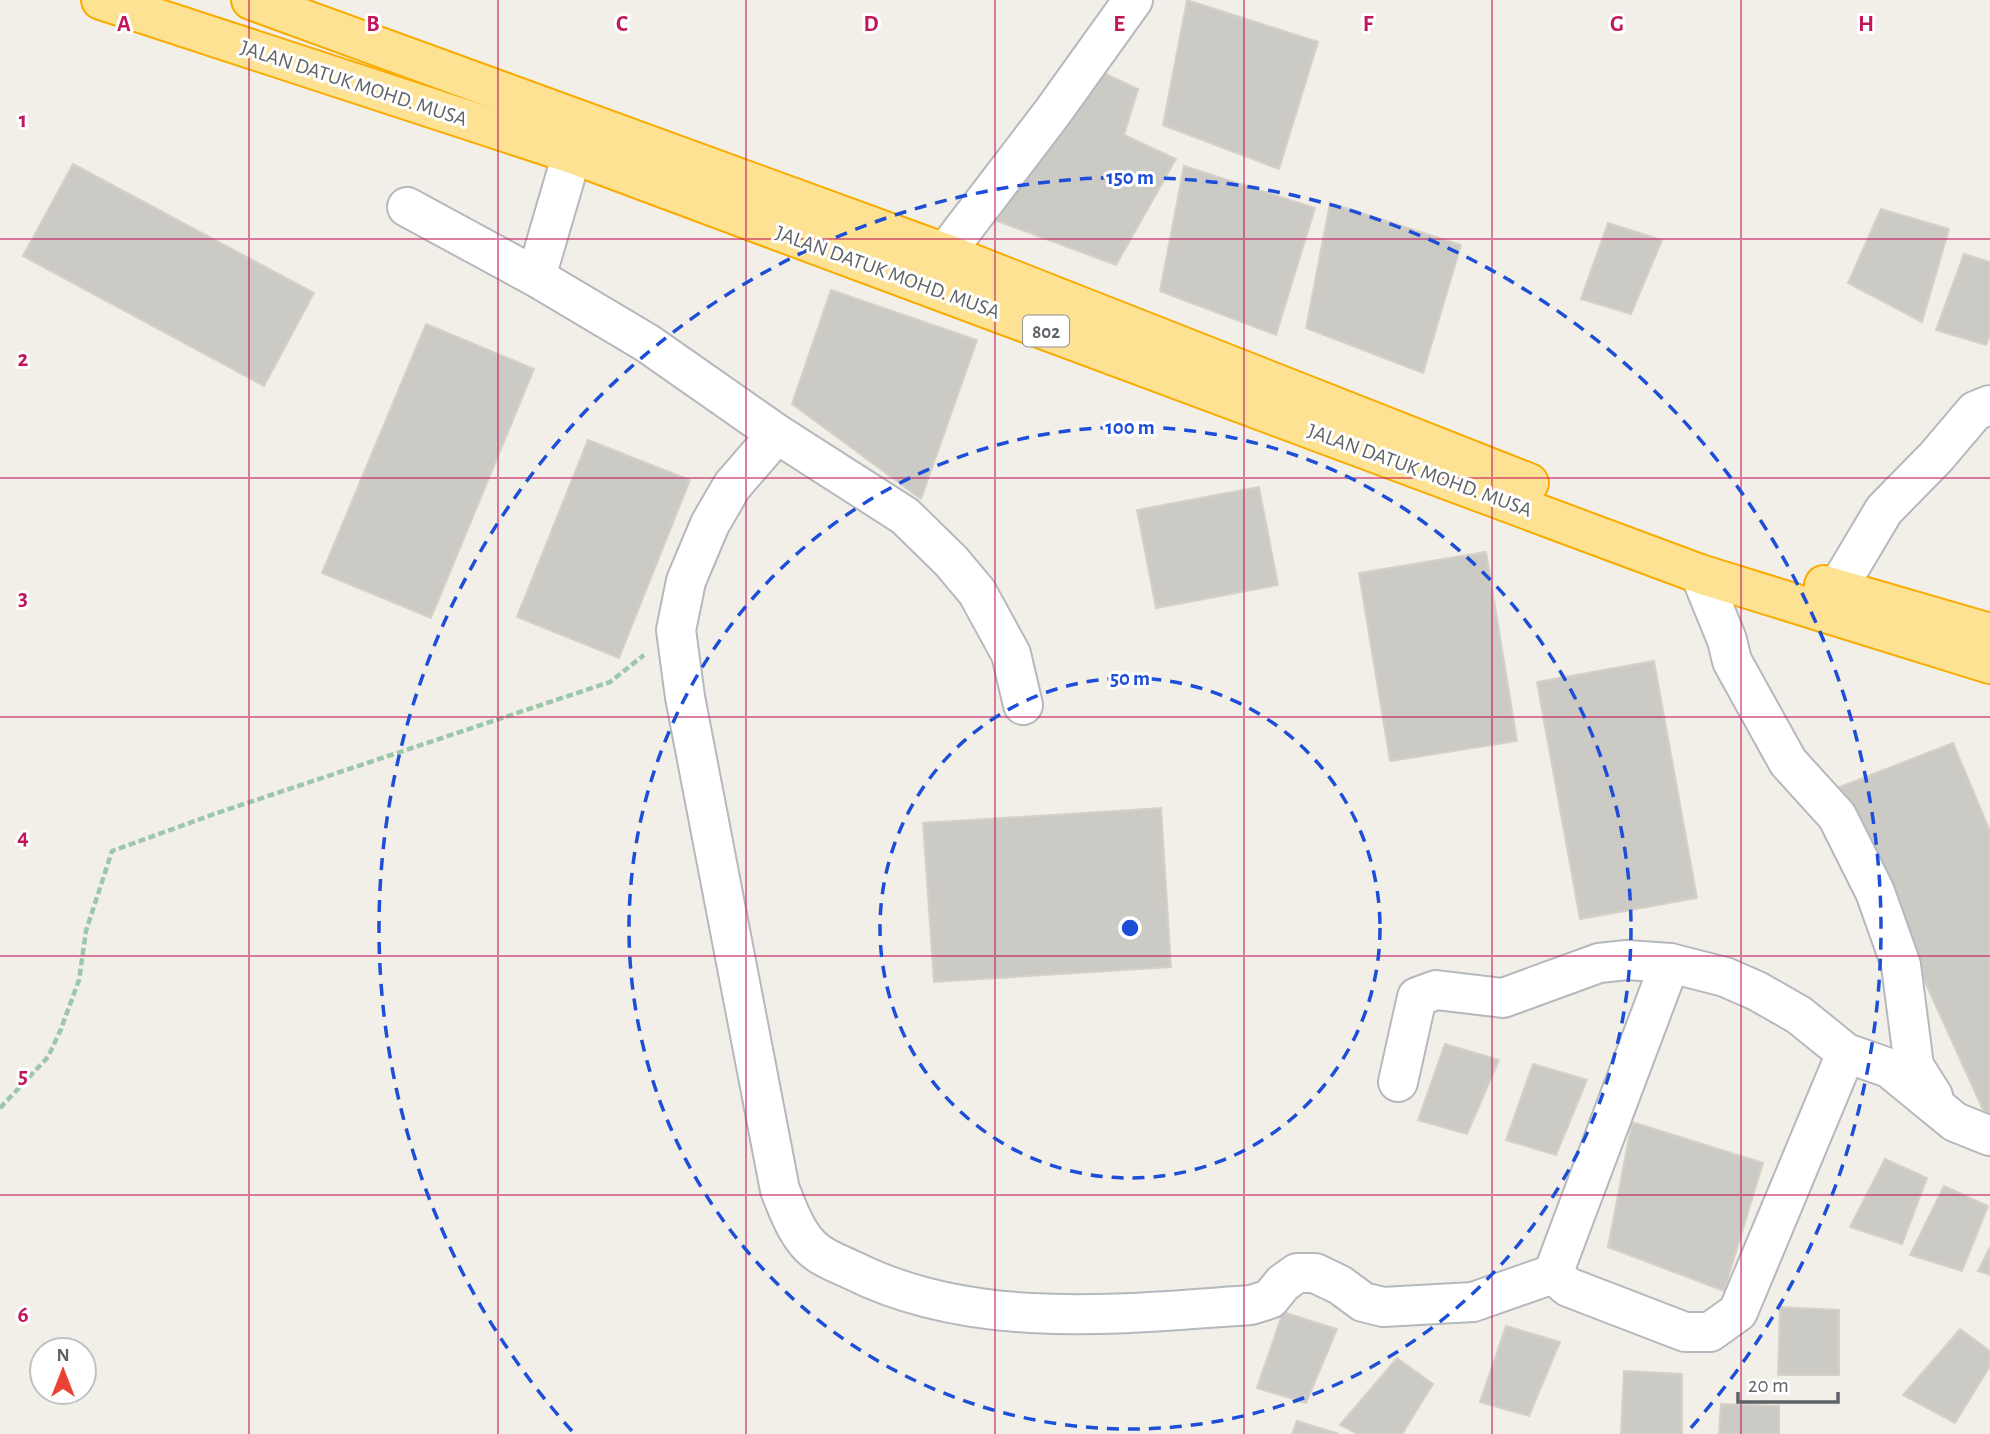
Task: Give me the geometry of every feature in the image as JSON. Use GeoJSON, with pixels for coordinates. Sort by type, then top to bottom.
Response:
{"type":"FeatureCollection","features":[{"type":"Feature","properties":{"kind":"highway","name":"JALAN DATUK MOHD. MUSA"},"geometry":{"type":"LineString","coordinates":[[101,0],[572,154],[1700,574],[1990,664]]}},
{"type":"Feature","properties":{"kind":"highway","name":"JALAN DATUK MOHD. MUSA"},"geometry":{"type":"LineString","coordinates":[[251,0],[945,253],[1695,547],[1990,633]]}},
{"type":"Feature","properties":{"kind":"street"},"geometry":{"type":"LineString","coordinates":[[945,253],[1052,113],[1133,0]]}},
{"type":"Feature","properties":{"kind":"street"},"geometry":{"type":"LineString","coordinates":[[536,277],[572,154]]}},
{"type":"Feature","properties":{"kind":"street"},"geometry":{"type":"LineString","coordinates":[[407,207],[536,277],[647,343],[777,434],[905,516],[951,561],[977,592],[1011,654],[1023,705]]}},
{"type":"Feature","properties":{"kind":"street"},"geometry":{"type":"LineString","coordinates":[[1837,589],[1884,510],[1975,411],[1990,405]]}},
{"type":"Feature","properties":{"kind":"street"},"geometry":{"type":"LineString","coordinates":[[777,434],[732,486],[710,524],[686,581],[676,631],[685,697],[780,1190],[797,1228],[817,1253],[875,1282],[931,1299],[1007,1311],[1100,1316],[1251,1305],[1269,1298],[1297,1273],[1315,1273],[1340,1285],[1363,1302],[1383,1307],[1473,1302],[1553,1274]]}},
{"type":"Feature","properties":{"kind":"street"},"geometry":{"type":"LineString","coordinates":[[1700,574],[1727,640],[1732,662],[1788,762],[1837,816],[1875,892],[1901,965],[1914,1066],[1926,1087],[1955,1122]]}},
{"type":"Feature","properties":{"kind":"street"},"geometry":{"type":"LineString","coordinates":[[1398,1082],[1417,998],[1421,994],[1436,990],[1503,998],[1599,963],[1627,960],[1670,963],[1725,977],[1757,991],[1799,1015],[1846,1053],[1889,1068],[1955,1122],[1990,1136]]}},
{"type":"Feature","properties":{"kind":"street"},"geometry":{"type":"LineString","coordinates":[[1553,1274],[1670,963]]}},
{"type":"Feature","properties":{"kind":"street"},"geometry":{"type":"LineString","coordinates":[[1553,1274],[1567,1287],[1685,1332],[1710,1332],[1738,1312],[1846,1053]]}},
{"type":"Feature","properties":{"kind":"path"},"geometry":{"type":"LineString","coordinates":[[0,1108],[48,1057],[61,1029],[79,980],[86,931],[112,851],[217,813],[610,682],[676,631]]}},
{"type":"Feature","properties":{"kind":"building"},"geometry":{"type":"Polygon","coordinates":[[[1187,0],[1318,42],[1279,169],[1163,125],[1187,0]]]}},
{"type":"Feature","properties":{"kind":"building"},"geometry":{"type":"Polygon","coordinates":[[[1093,68],[1138,89],[1124,135],[1176,159],[1116,265],[992,219],[1093,68]]]}},
{"type":"Feature","properties":{"kind":"building"},"geometry":{"type":"Polygon","coordinates":[[[73,164],[314,293],[264,386],[23,256],[73,164]]]}},
{"type":"Feature","properties":{"kind":"building"},"geometry":{"type":"Polygon","coordinates":[[[1184,166],[1315,208],[1276,335],[1160,291],[1184,166]]]}},
{"type":"Feature","properties":{"kind":"building"},"geometry":{"type":"Polygon","coordinates":[[[1330,203],[1461,245],[1423,373],[1306,328],[1330,203]]]}},
{"type":"Feature","properties":{"kind":"building"},"geometry":{"type":"Polygon","coordinates":[[[1881,209],[1949,229],[1922,322],[1848,283],[1881,209]]]}},
{"type":"Feature","properties":{"kind":"building"},"geometry":{"type":"Polygon","coordinates":[[[1608,223],[1662,240],[1631,314],[1581,299],[1608,223]]]}},
{"type":"Feature","properties":{"kind":"building"},"geometry":{"type":"Polygon","coordinates":[[[1964,254],[1990,262],[1990,335],[1986,345],[1936,330],[1964,254]]]}},
{"type":"Feature","properties":{"kind":"building"},"geometry":{"type":"Polygon","coordinates":[[[831,290],[977,340],[921,499],[792,404],[831,290]]]}},
{"type":"Feature","properties":{"kind":"building"},"geometry":{"type":"Polygon","coordinates":[[[426,324],[534,369],[431,618],[322,573],[426,324]]]}},
{"type":"Feature","properties":{"kind":"building"},"geometry":{"type":"Polygon","coordinates":[[[588,440],[690,480],[619,658],[517,617],[588,440]]]}},
{"type":"Feature","properties":{"kind":"building"},"geometry":{"type":"Polygon","coordinates":[[[1259,487],[1278,585],[1156,608],[1137,510],[1259,487]]]}},
{"type":"Feature","properties":{"kind":"building"},"geometry":{"type":"Polygon","coordinates":[[[1486,552],[1517,741],[1390,761],[1359,573],[1486,552]]]}},
{"type":"Feature","properties":{"kind":"building"},"geometry":{"type":"Polygon","coordinates":[[[1654,661],[1697,898],[1580,919],[1537,682],[1654,661]]]}},
{"type":"Feature","properties":{"kind":"building"},"geometry":{"type":"Polygon","coordinates":[[[1953,743],[1990,831],[1990,1125],[1837,788],[1953,743]]]}},
{"type":"Feature","properties":{"kind":"building"},"geometry":{"type":"Polygon","coordinates":[[[1161,808],[1171,967],[934,982],[923,823],[1161,808]]]}},
{"type":"Feature","properties":{"kind":"building"},"geometry":{"type":"Polygon","coordinates":[[[1445,1044],[1499,1060],[1467,1134],[1418,1120],[1445,1044]]]}},
{"type":"Feature","properties":{"kind":"building"},"geometry":{"type":"Polygon","coordinates":[[[1533,1064],[1587,1080],[1556,1155],[1506,1140],[1533,1064]]]}},
{"type":"Feature","properties":{"kind":"building"},"geometry":{"type":"Polygon","coordinates":[[[1632,1122],[1763,1163],[1724,1291],[1608,1247],[1632,1122]]]}},
{"type":"Feature","properties":{"kind":"building"},"geometry":{"type":"Polygon","coordinates":[[[1885,1159],[1927,1178],[1902,1244],[1850,1227],[1885,1159]]]}},
{"type":"Feature","properties":{"kind":"building"},"geometry":{"type":"Polygon","coordinates":[[[1944,1186],[1988,1206],[1962,1271],[1910,1255],[1944,1186]]]}},
{"type":"Feature","properties":{"kind":"building"},"geometry":{"type":"Polygon","coordinates":[[[1990,1247],[1990,1275],[1978,1271],[1990,1247]]]}},
{"type":"Feature","properties":{"kind":"building"},"geometry":{"type":"Polygon","coordinates":[[[1780,1307],[1839,1310],[1839,1375],[1778,1375],[1780,1307]]]}},
{"type":"Feature","properties":{"kind":"building"},"geometry":{"type":"Polygon","coordinates":[[[1283,1312],[1337,1329],[1306,1403],[1257,1388],[1283,1312]]]}},
{"type":"Feature","properties":{"kind":"building"},"geometry":{"type":"Polygon","coordinates":[[[1506,1326],[1560,1342],[1529,1416],[1480,1402],[1506,1326]]]}},
{"type":"Feature","properties":{"kind":"building"},"geometry":{"type":"Polygon","coordinates":[[[1960,1329],[1990,1351],[1990,1366],[1955,1423],[1903,1395],[1960,1329]]]}},
{"type":"Feature","properties":{"kind":"building"},"geometry":{"type":"Polygon","coordinates":[[[1397,1358],[1433,1384],[1402,1434],[1358,1434],[1340,1425],[1397,1358]]]}},
{"type":"Feature","properties":{"kind":"building"},"geometry":{"type":"Polygon","coordinates":[[[1624,1371],[1682,1374],[1682,1434],[1621,1434],[1624,1371]]]}},
{"type":"Feature","properties":{"kind":"building"},"geometry":{"type":"Polygon","coordinates":[[[1721,1404],[1779,1406],[1779,1434],[1719,1434],[1721,1404]]]}},
{"type":"Feature","properties":{"kind":"building"},"geometry":{"type":"Polygon","coordinates":[[[1297,1421],[1339,1434],[1292,1434],[1297,1421]]]}}]}
